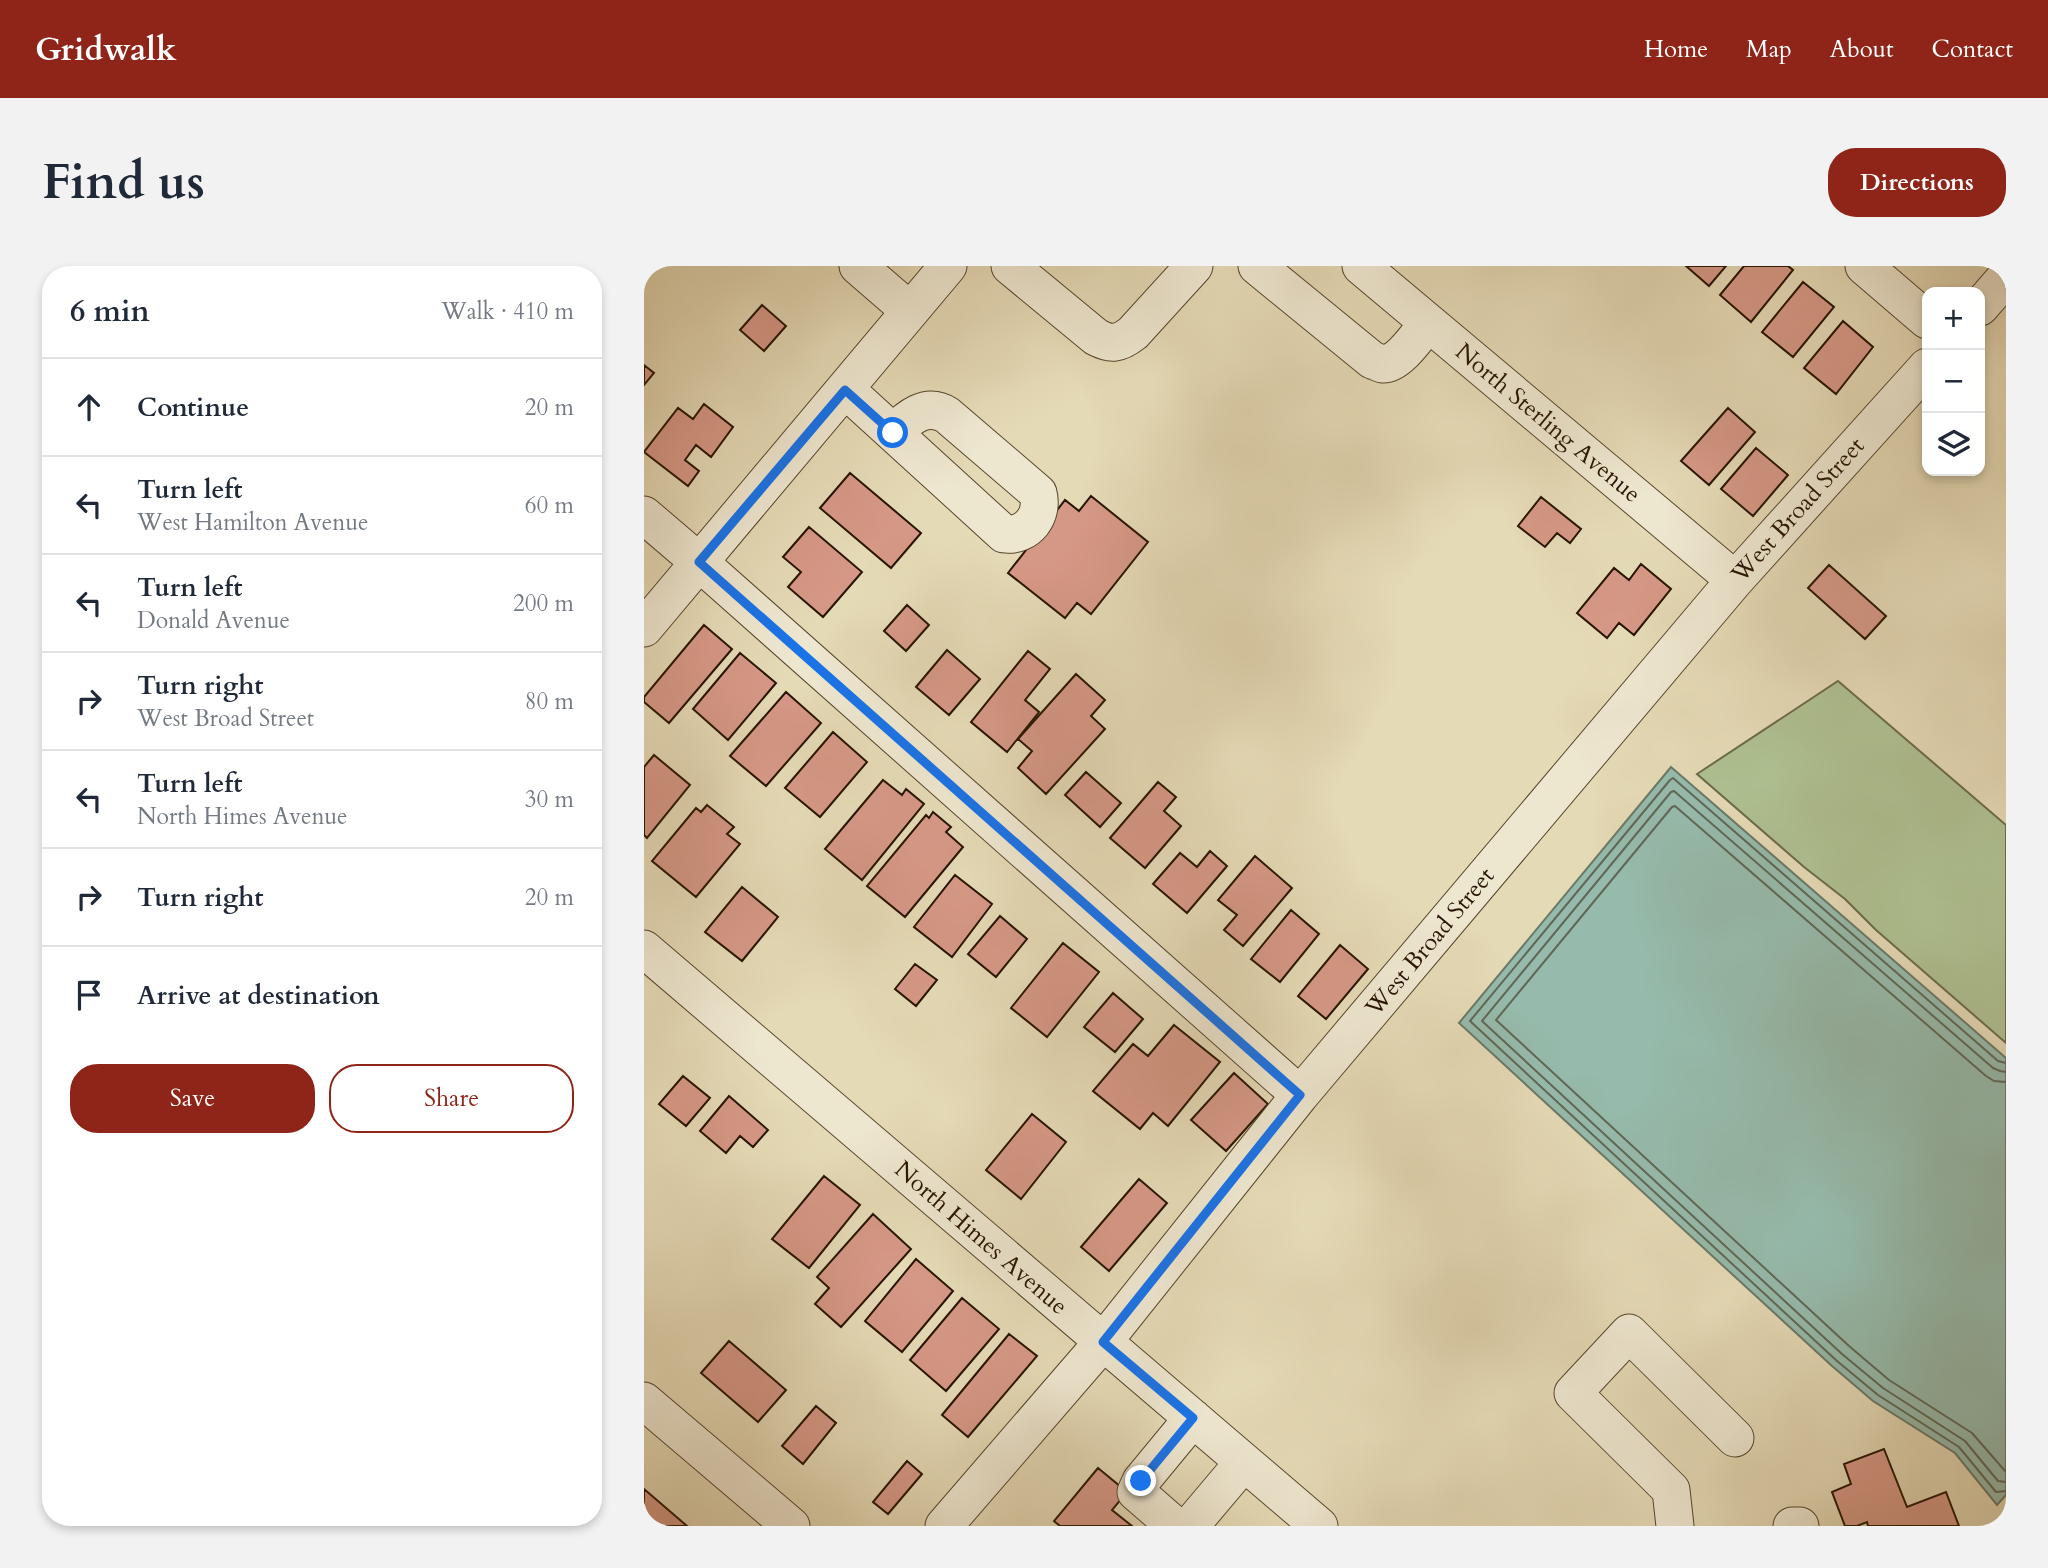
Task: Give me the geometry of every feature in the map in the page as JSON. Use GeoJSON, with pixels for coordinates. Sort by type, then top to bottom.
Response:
{"type":"FeatureCollection","features":[{"type":"Feature","properties":{"kind":"street"},"geometry":{"type":"LineString","coordinates":[[858,266],[910,311]]}},
{"type":"Feature","properties":{"kind":"street"},"geometry":{"type":"LineString","coordinates":[[644,628],[948,266]]}},
{"type":"Feature","properties":{"kind":"street"},"geometry":{"type":"LineString","coordinates":[[1010,266],[1096,337],[1108,343],[1121,342],[1133,333],[1194,266]]}},
{"type":"Feature","properties":{"kind":"street"},"geometry":{"type":"LineString","coordinates":[[1257,266],[1372,360],[1382,365],[1399,358],[1428,323]]}},
{"type":"Feature","properties":{"kind":"street","name":"North Sterling Avenue"},"geometry":{"type":"LineString","coordinates":[[1361,266],[1735,580]]}},
{"type":"Feature","properties":{"kind":"street"},"geometry":{"type":"LineString","coordinates":[[1864,266],[1922,316]]}},
{"type":"Feature","properties":{"kind":"street"},"geometry":{"type":"LineString","coordinates":[[1985,301],[2006,277]]}},
{"type":"Feature","properties":{"kind":"street","name":"West Broad Street"},"geometry":{"type":"LineString","coordinates":[[944,1526],[1103,1342],[1300,1095],[1735,580],[1922,373]]}},
{"type":"Feature","properties":{"kind":"street"},"geometry":{"type":"LineString","coordinates":[[845,390],[893,433]]}},
{"type":"Feature","properties":{"kind":"street"},"geometry":{"type":"LineString","coordinates":[[644,515],[1300,1095]]}},
{"type":"Feature","properties":{"kind":"street","name":"North Himes Avenue"},"geometry":{"type":"LineString","coordinates":[[644,949],[1319,1526]]}},
{"type":"Feature","properties":{"kind":"street"},"geometry":{"type":"LineString","coordinates":[[1675,1526],[1671,1489],[1573,1393],[1629,1333],[1735,1438]]}},
{"type":"Feature","properties":{"kind":"street"},"geometry":{"type":"LineString","coordinates":[[644,1401],[791,1526]]}},
{"type":"Feature","properties":{"kind":"street"},"geometry":{"type":"LineString","coordinates":[[1175,1526],[1136,1492],[1141,1481],[1193,1418]]}},
{"type":"Feature","properties":{"kind":"street"},"geometry":{"type":"LineString","coordinates":[[1190,1526],[1244,1462]]}},
{"type":"Feature","properties":{"kind":"street"},"geometry":{"type":"LineString","coordinates":[[1792,1526],[1800,1526]]}},
{"type":"Feature","properties":{"kind":"shaded area"},"geometry":{"type":"Polygon","coordinates":[[[1838,681],[2006,825],[2006,1043],[1876,930],[1845,899],[1697,774],[1838,681]]]}},
{"type":"Feature","properties":{"kind":"water"},"geometry":{"type":"Polygon","coordinates":[[[1671,767],[2006,1058],[2006,1495],[1997,1505],[1955,1453],[1873,1401],[1832,1366],[1459,1023],[1671,767]]]}},
{"type":"Feature","properties":{"kind":"building"},"geometry":{"type":"Polygon","coordinates":[[[1686,266],[1726,266],[1709,286],[1686,266]]]}},
{"type":"Feature","properties":{"kind":"building"},"geometry":{"type":"Polygon","coordinates":[[[1744,266],[1788,266],[1793,270],[1751,322],[1720,295],[1744,266]]]}},
{"type":"Feature","properties":{"kind":"building"},"geometry":{"type":"Polygon","coordinates":[[[1803,282],[1834,307],[1793,357],[1762,332],[1803,282]]]}},
{"type":"Feature","properties":{"kind":"building"},"geometry":{"type":"Polygon","coordinates":[[[762,305],[786,326],[764,351],[740,330],[762,305]]]}},
{"type":"Feature","properties":{"kind":"building"},"geometry":{"type":"Polygon","coordinates":[[[1843,321],[1873,347],[1836,394],[1804,368],[1843,321]]]}},
{"type":"Feature","properties":{"kind":"building"},"geometry":{"type":"Polygon","coordinates":[[[644,365],[654,373],[644,385],[644,365]]]}},
{"type":"Feature","properties":{"kind":"building"},"geometry":{"type":"Polygon","coordinates":[[[704,404],[733,427],[711,457],[696,445],[685,460],[699,471],[688,486],[644,452],[678,408],[693,419],[704,404]]]}},
{"type":"Feature","properties":{"kind":"building"},"geometry":{"type":"Polygon","coordinates":[[[1728,408],[1755,432],[1709,485],[1681,461],[1728,408]]]}},
{"type":"Feature","properties":{"kind":"building"},"geometry":{"type":"Polygon","coordinates":[[[1756,448],[1788,475],[1753,516],[1721,489],[1756,448]]]}},
{"type":"Feature","properties":{"kind":"building"},"geometry":{"type":"Polygon","coordinates":[[[850,473],[921,533],[891,568],[820,508],[850,473]]]}},
{"type":"Feature","properties":{"kind":"building"},"geometry":{"type":"Polygon","coordinates":[[[1091,496],[1148,542],[1091,614],[1077,603],[1065,618],[1008,573],[1065,500],[1079,511],[1091,496]]]}},
{"type":"Feature","properties":{"kind":"building"},"geometry":{"type":"Polygon","coordinates":[[[1541,497],[1581,529],[1570,543],[1557,533],[1545,547],[1518,526],[1541,497]]]}},
{"type":"Feature","properties":{"kind":"building"},"geometry":{"type":"Polygon","coordinates":[[[809,527],[862,572],[823,617],[788,587],[801,572],[783,557],[809,527]]]}},
{"type":"Feature","properties":{"kind":"building"},"geometry":{"type":"Polygon","coordinates":[[[1641,564],[1671,589],[1634,635],[1619,623],[1607,638],[1577,613],[1614,568],[1629,580],[1641,564]]]}},
{"type":"Feature","properties":{"kind":"building"},"geometry":{"type":"Polygon","coordinates":[[[1829,565],[1886,616],[1865,639],[1808,588],[1829,565]]]}},
{"type":"Feature","properties":{"kind":"building"},"geometry":{"type":"Polygon","coordinates":[[[907,605],[929,625],[906,651],[884,631],[907,605]]]}},
{"type":"Feature","properties":{"kind":"building"},"geometry":{"type":"Polygon","coordinates":[[[704,625],[732,649],[669,723],[644,702],[644,697],[704,625]]]}},
{"type":"Feature","properties":{"kind":"building"},"geometry":{"type":"Polygon","coordinates":[[[947,650],[980,679],[949,715],[916,687],[947,650]]]}},
{"type":"Feature","properties":{"kind":"building"},"geometry":{"type":"Polygon","coordinates":[[[1028,651],[1050,669],[1025,700],[1039,712],[1007,752],[971,722],[1028,651]]]}},
{"type":"Feature","properties":{"kind":"building"},"geometry":{"type":"Polygon","coordinates":[[[740,653],[776,683],[728,740],[693,709],[740,653]]]}},
{"type":"Feature","properties":{"kind":"building"},"geometry":{"type":"Polygon","coordinates":[[[1076,674],[1105,700],[1091,716],[1105,729],[1046,794],[1018,768],[1032,751],[1018,739],[1076,674]]]}},
{"type":"Feature","properties":{"kind":"building"},"geometry":{"type":"Polygon","coordinates":[[[786,692],[821,723],[766,786],[730,756],[786,692]]]}},
{"type":"Feature","properties":{"kind":"building"},"geometry":{"type":"Polygon","coordinates":[[[833,732],[867,762],[820,817],[785,788],[833,732]]]}},
{"type":"Feature","properties":{"kind":"building"},"geometry":{"type":"Polygon","coordinates":[[[654,755],[690,785],[647,838],[644,835],[644,767],[654,755]]]}},
{"type":"Feature","properties":{"kind":"building"},"geometry":{"type":"Polygon","coordinates":[[[1086,772],[1121,803],[1100,827],[1065,795],[1086,772]]]}},
{"type":"Feature","properties":{"kind":"building"},"geometry":{"type":"Polygon","coordinates":[[[883,780],[902,795],[906,789],[924,804],[862,880],[825,849],[883,780]]]}},
{"type":"Feature","properties":{"kind":"building"},"geometry":{"type":"Polygon","coordinates":[[[1158,782],[1176,797],[1164,811],[1181,826],[1145,868],[1110,838],[1158,782]]]}},
{"type":"Feature","properties":{"kind":"building"},"geometry":{"type":"Polygon","coordinates":[[[707,805],[734,827],[727,834],[740,844],[696,897],[652,861],[696,808],[701,812],[707,805]]]}},
{"type":"Feature","properties":{"kind":"building"},"geometry":{"type":"Polygon","coordinates":[[[933,812],[951,827],[946,832],[963,847],[905,917],[867,886],[926,815],[929,818],[933,812]]]}},
{"type":"Feature","properties":{"kind":"building"},"geometry":{"type":"Polygon","coordinates":[[[1210,851],[1227,866],[1187,913],[1153,884],[1180,853],[1197,867],[1210,851]]]}},
{"type":"Feature","properties":{"kind":"building"},"geometry":{"type":"Polygon","coordinates":[[[1255,856],[1292,888],[1243,946],[1224,930],[1237,915],[1218,900],[1255,856]]]}},
{"type":"Feature","properties":{"kind":"building"},"geometry":{"type":"Polygon","coordinates":[[[955,875],[992,904],[952,957],[914,927],[955,875]]]}},
{"type":"Feature","properties":{"kind":"building"},"geometry":{"type":"Polygon","coordinates":[[[742,887],[778,917],[742,961],[705,932],[742,887]]]}},
{"type":"Feature","properties":{"kind":"building"},"geometry":{"type":"Polygon","coordinates":[[[1291,910],[1319,934],[1280,982],[1251,959],[1291,910]]]}},
{"type":"Feature","properties":{"kind":"building"},"geometry":{"type":"Polygon","coordinates":[[[1000,916],[1027,939],[996,977],[968,954],[1000,916]]]}},
{"type":"Feature","properties":{"kind":"building"},"geometry":{"type":"Polygon","coordinates":[[[1063,943],[1099,972],[1047,1037],[1011,1008],[1063,943]]]}},
{"type":"Feature","properties":{"kind":"building"},"geometry":{"type":"Polygon","coordinates":[[[1340,945],[1368,969],[1326,1019],[1298,996],[1340,945]]]}},
{"type":"Feature","properties":{"kind":"building"},"geometry":{"type":"Polygon","coordinates":[[[915,964],[937,980],[916,1006],[895,989],[915,964]]]}},
{"type":"Feature","properties":{"kind":"building"},"geometry":{"type":"Polygon","coordinates":[[[1113,993],[1143,1019],[1115,1052],[1084,1027],[1113,993]]]}},
{"type":"Feature","properties":{"kind":"building"},"geometry":{"type":"Polygon","coordinates":[[[1174,1025],[1220,1062],[1168,1126],[1153,1113],[1140,1129],[1093,1091],[1133,1044],[1148,1056],[1174,1025]]]}},
{"type":"Feature","properties":{"kind":"building"},"geometry":{"type":"Polygon","coordinates":[[[1234,1073],[1268,1104],[1226,1151],[1191,1120],[1234,1073]]]}},
{"type":"Feature","properties":{"kind":"building"},"geometry":{"type":"Polygon","coordinates":[[[683,1076],[710,1098],[686,1126],[659,1104],[683,1076]]]}},
{"type":"Feature","properties":{"kind":"building"},"geometry":{"type":"Polygon","coordinates":[[[729,1096],[768,1130],[753,1147],[740,1136],[726,1153],[700,1131],[729,1096]]]}},
{"type":"Feature","properties":{"kind":"building"},"geometry":{"type":"Polygon","coordinates":[[[1032,1114],[1066,1142],[1021,1199],[986,1170],[1032,1114]]]}},
{"type":"Feature","properties":{"kind":"building"},"geometry":{"type":"Polygon","coordinates":[[[824,1176],[860,1205],[809,1268],[772,1239],[824,1176]]]}},
{"type":"Feature","properties":{"kind":"building"},"geometry":{"type":"Polygon","coordinates":[[[1139,1179],[1167,1203],[1109,1271],[1081,1247],[1139,1179]]]}},
{"type":"Feature","properties":{"kind":"building"},"geometry":{"type":"Polygon","coordinates":[[[873,1214],[911,1249],[841,1327],[815,1304],[829,1288],[817,1277],[873,1214]]]}},
{"type":"Feature","properties":{"kind":"building"},"geometry":{"type":"Polygon","coordinates":[[[916,1259],[953,1291],[902,1352],[865,1321],[916,1259]]]}},
{"type":"Feature","properties":{"kind":"building"},"geometry":{"type":"Polygon","coordinates":[[[962,1298],[999,1329],[946,1391],[910,1360],[962,1298]]]}},
{"type":"Feature","properties":{"kind":"building"},"geometry":{"type":"Polygon","coordinates":[[[1009,1334],[1037,1356],[968,1437],[942,1415],[1009,1334]]]}},
{"type":"Feature","properties":{"kind":"building"},"geometry":{"type":"Polygon","coordinates":[[[729,1341],[786,1390],[758,1422],[701,1373],[729,1341]]]}},
{"type":"Feature","properties":{"kind":"building"},"geometry":{"type":"Polygon","coordinates":[[[816,1406],[836,1423],[803,1464],[782,1446],[816,1406]]]}},
{"type":"Feature","properties":{"kind":"building"},"geometry":{"type":"Polygon","coordinates":[[[1884,1449],[1907,1507],[1946,1492],[1959,1526],[1868,1526],[1867,1522],[1857,1526],[1845,1526],[1832,1492],[1851,1484],[1844,1464],[1884,1449]]]}},
{"type":"Feature","properties":{"kind":"building"},"geometry":{"type":"Polygon","coordinates":[[[907,1461],[922,1474],[888,1514],[873,1502],[907,1461]]]}},
{"type":"Feature","properties":{"kind":"building"},"geometry":{"type":"Polygon","coordinates":[[[1098,1468],[1127,1492],[1112,1510],[1132,1526],[1060,1526],[1054,1521],[1098,1468]]]}},
{"type":"Feature","properties":{"kind":"building"},"geometry":{"type":"Polygon","coordinates":[[[644,1489],[687,1526],[644,1526],[644,1489]]]}},
{"type":"Feature","properties":{"kind":"route"},"geometry":{"type":"LineString","coordinates":[[893,433],[845,390],[699,562],[1300,1095],[1103,1342],[1193,1418],[1141,1481]]}}]}
